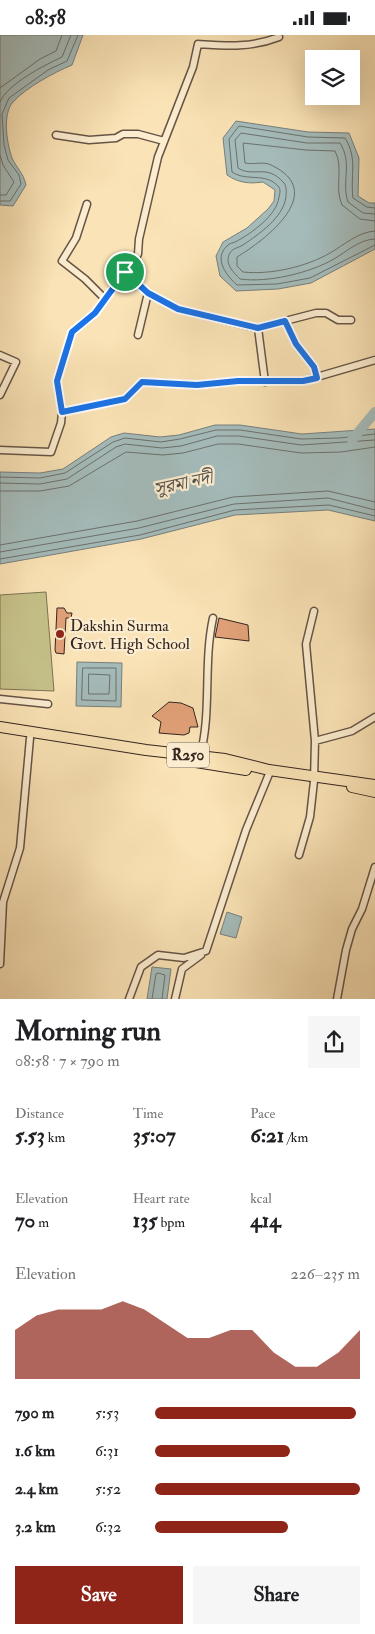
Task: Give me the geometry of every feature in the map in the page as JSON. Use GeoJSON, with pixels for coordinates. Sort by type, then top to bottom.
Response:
{"type":"FeatureCollection","features":[{"type":"Feature","properties":{"kind":"main road","name":"R250"},"geometry":{"type":"LineString","coordinates":[[0,727],[200,756],[375,792]]}},
{"type":"Feature","properties":{"kind":"main road","name":"R250"},"geometry":{"type":"LineString","coordinates":[[0,733],[268,774],[375,785]]}},
{"type":"Feature","properties":{"kind":"street"},"geometry":{"type":"LineString","coordinates":[[0,450],[50,452],[61,423],[62,412],[57,381],[72,332],[95,313],[138,254],[139,239],[164,141],[193,67],[198,44],[240,47],[261,45],[279,37],[278,35]]}},
{"type":"Feature","properties":{"kind":"street"},"geometry":{"type":"LineString","coordinates":[[56,135],[89,139],[116,138],[123,134],[138,134],[164,141]]}},
{"type":"Feature","properties":{"kind":"street"},"geometry":{"type":"LineString","coordinates":[[87,204],[76,238],[62,261],[85,279],[105,299]]}},
{"type":"Feature","properties":{"kind":"street"},"geometry":{"type":"LineString","coordinates":[[125,272],[148,293],[178,309],[258,328],[326,313],[338,320],[351,320]]}},
{"type":"Feature","properties":{"kind":"street"},"geometry":{"type":"LineString","coordinates":[[138,335],[148,293]]}},
{"type":"Feature","properties":{"kind":"street"},"geometry":{"type":"LineString","coordinates":[[285,321],[296,344],[314,367],[317,378]]}},
{"type":"Feature","properties":{"kind":"street"},"geometry":{"type":"LineString","coordinates":[[258,328],[265,381]]}},
{"type":"Feature","properties":{"kind":"street"},"geometry":{"type":"LineString","coordinates":[[0,355],[16,362],[0,395]]}},
{"type":"Feature","properties":{"kind":"street"},"geometry":{"type":"LineString","coordinates":[[62,412],[125,399],[142,382],[197,385],[238,381],[303,381],[375,361]]}},
{"type":"Feature","properties":{"kind":"street"},"geometry":{"type":"LineString","coordinates":[[299,855],[310,817],[314,779],[315,741],[306,644],[314,611]]}},
{"type":"Feature","properties":{"kind":"street"},"geometry":{"type":"LineString","coordinates":[[200,756],[205,739],[208,642],[213,618]]}},
{"type":"Feature","properties":{"kind":"street"},"geometry":{"type":"LineString","coordinates":[[0,699],[48,704]]}},
{"type":"Feature","properties":{"kind":"street"},"geometry":{"type":"LineString","coordinates":[[315,741],[352,731],[375,717]]}},
{"type":"Feature","properties":{"kind":"street"},"geometry":{"type":"LineString","coordinates":[[0,964],[3,902],[20,848],[30,738]]}},
{"type":"Feature","properties":{"kind":"street"},"geometry":{"type":"LineString","coordinates":[[175,999],[182,969],[206,951],[246,830],[268,774]]}},
{"type":"Feature","properties":{"kind":"street"},"geometry":{"type":"LineString","coordinates":[[337,999],[352,929],[362,909],[375,867]]}},
{"type":"Feature","properties":{"kind":"street"},"geometry":{"type":"LineString","coordinates":[[130,999],[141,967],[158,955],[184,958],[206,951]]}},
{"type":"Feature","properties":{"kind":"shaded area"},"geometry":{"type":"Polygon","coordinates":[[[46,592],[54,691],[0,689],[0,595],[46,592]]]}},
{"type":"Feature","properties":{"kind":"water"},"geometry":{"type":"Polygon","coordinates":[[[0,35],[83,35],[72,65],[33,86],[19,96],[10,107],[6,129],[8,145],[12,158],[26,185],[13,206],[0,205],[0,35]]]}},
{"type":"Feature","properties":{"kind":"water"},"geometry":{"type":"Polygon","coordinates":[[[236,121],[308,132],[349,133],[359,158],[358,196],[369,203],[375,203],[375,249],[311,283],[278,289],[236,291],[220,276],[216,256],[223,242],[247,228],[268,209],[274,201],[275,190],[263,182],[244,182],[227,175],[223,138],[236,121]]]}},
{"type":"Feature","properties":{"kind":"water","name":"সুরমা নদী"},"geometry":{"type":"Polygon","coordinates":[[[215,425],[240,425],[302,434],[375,429],[375,521],[328,510],[235,515],[141,539],[0,564],[0,472],[40,473],[63,469],[111,437],[124,433],[160,437],[179,435],[215,425]]]}},
{"type":"Feature","properties":{"kind":"water"},"geometry":{"type":"Polygon","coordinates":[[[77,662],[122,663],[121,707],[76,706],[77,662]]]}},
{"type":"Feature","properties":{"kind":"water"},"geometry":{"type":"Polygon","coordinates":[[[227,912],[242,917],[236,938],[220,934],[227,912]]]}},
{"type":"Feature","properties":{"kind":"water"},"geometry":{"type":"Polygon","coordinates":[[[152,967],[171,969],[167,999],[147,999],[152,967]]]}},
{"type":"Feature","properties":{"kind":"building","name":"Dakshin Surma Govt. High School"},"geometry":{"type":"Polygon","coordinates":[[[57,608],[64,608],[67,613],[72,613],[71,618],[66,618],[64,654],[56,653],[55,650],[57,608]]]}},
{"type":"Feature","properties":{"kind":"building"},"geometry":{"type":"Polygon","coordinates":[[[219,618],[248,625],[249,641],[215,637],[219,618]]]}},
{"type":"Feature","properties":{"kind":"building"},"geometry":{"type":"Polygon","coordinates":[[[169,702],[181,703],[193,708],[198,727],[190,727],[189,733],[184,735],[159,733],[161,722],[152,716],[169,702]]]}},
{"type":"Feature","properties":{"kind":"waterway"},"geometry":{"type":"LineString","coordinates":[[352,440],[375,412]]}},
{"type":"Feature","properties":{"kind":"place","name":"Dakshin Surma Govt. High School"},"geometry":{"type":"Point","coordinates":[60,634]}},
{"type":"Feature","properties":{"kind":"route"},"geometry":{"type":"LineString","coordinates":[[125,272],[148,293],[178,309],[258,328],[285,321],[296,344],[314,367],[317,378],[303,381],[238,381],[197,385],[142,382],[125,399],[62,412],[57,381],[72,332],[95,313],[125,272]]}}]}
